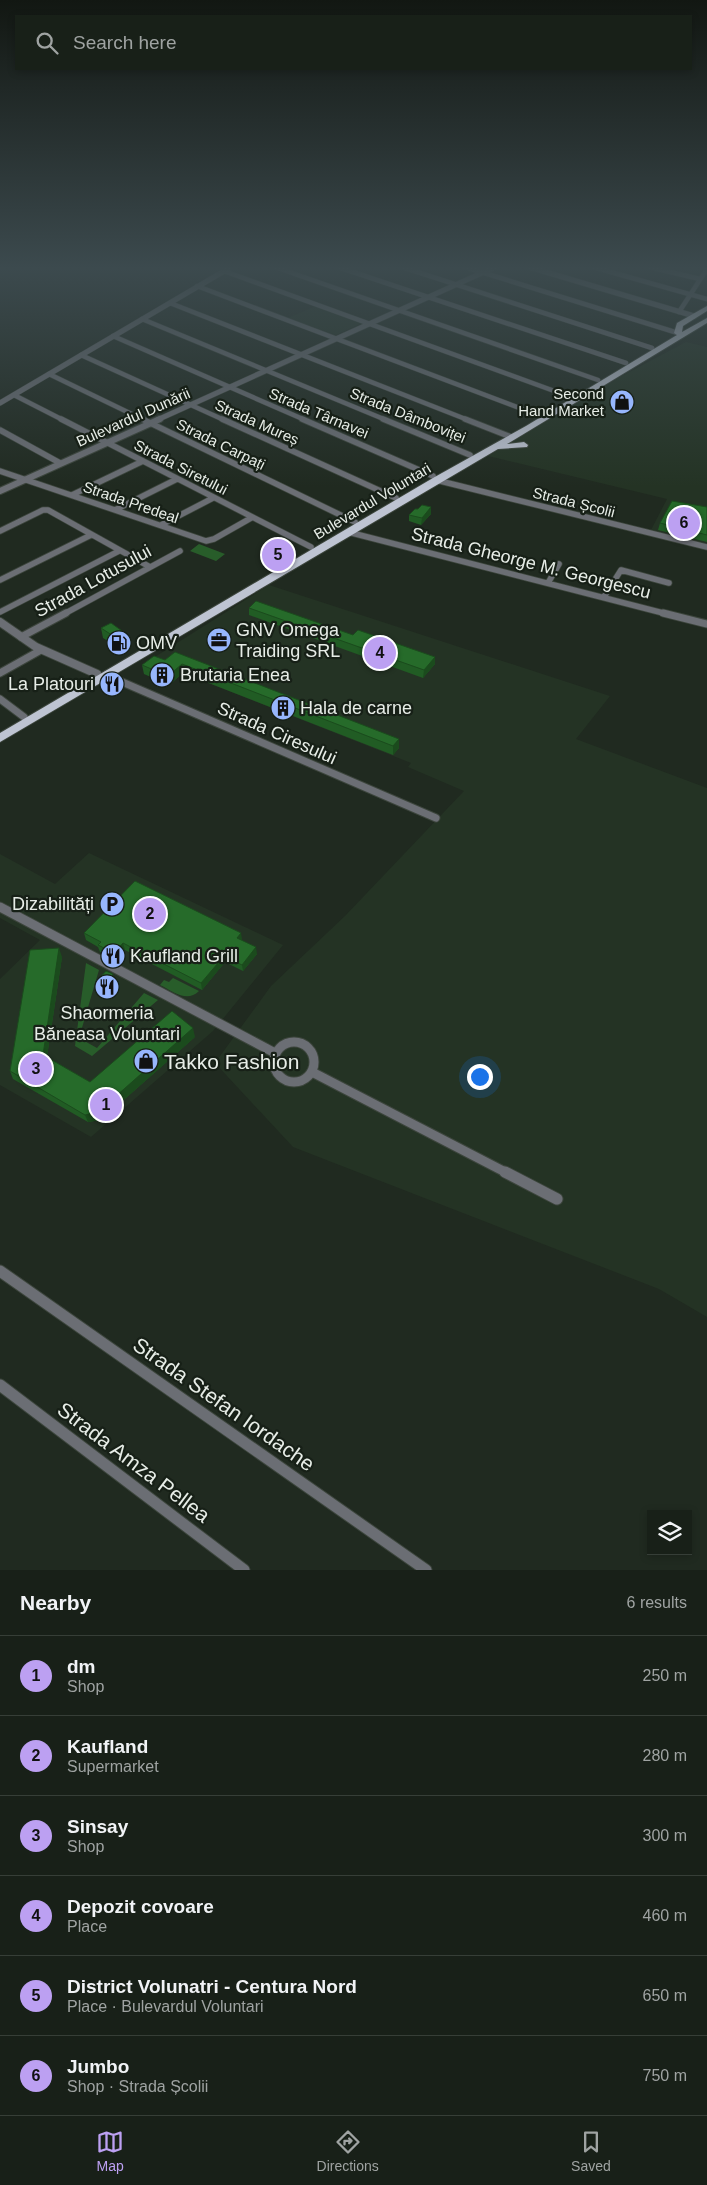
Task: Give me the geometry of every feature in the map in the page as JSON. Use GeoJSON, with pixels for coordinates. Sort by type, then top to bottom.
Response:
{"type":"FeatureCollection","features":[{"type":"Feature","properties":{"kind":"highway","name":"Bulevardul Voluntari"},"geometry":{"type":"LineString","coordinates":[[0,738],[311,547],[396,498],[491,449],[568,396],[669,340]]}},
{"type":"Feature","properties":{"kind":"highway","name":"Bulevardul Voluntari"},"geometry":{"type":"LineString","coordinates":[[0,732],[348,532],[470,455],[529,428],[671,340]]}},
{"type":"Feature","properties":{"kind":"highway"},"geometry":{"type":"LineString","coordinates":[[491,449],[511,444],[528,443],[527,435],[529,428]]}},
{"type":"Feature","properties":{"kind":"street"},"geometry":{"type":"LineString","coordinates":[[0,403],[106,340]]}},
{"type":"Feature","properties":{"kind":"street","name":"Strada Târnavei"},"geometry":{"type":"LineString","coordinates":[[122,340],[435,478]]}},
{"type":"Feature","properties":{"kind":"street","name":"Strada Dâmboviței"},"geometry":{"type":"LineString","coordinates":[[193,340],[470,455]]}},
{"type":"Feature","properties":{"kind":"street"},"geometry":{"type":"LineString","coordinates":[[265,340],[508,436]]}},
{"type":"Feature","properties":{"kind":"street","name":"Bulevardul Dunării"},"geometry":{"type":"LineString","coordinates":[[0,491],[333,340]]}},
{"type":"Feature","properties":{"kind":"street"},"geometry":{"type":"LineString","coordinates":[[339,340],[538,415]]}},
{"type":"Feature","properties":{"kind":"street"},"geometry":{"type":"LineString","coordinates":[[414,340],[568,396]]}},
{"type":"Feature","properties":{"kind":"street"},"geometry":{"type":"LineString","coordinates":[[485,340],[598,380]]}},
{"type":"Feature","properties":{"kind":"street"},"geometry":{"type":"LineString","coordinates":[[558,340],[626,363]]}},
{"type":"Feature","properties":{"kind":"street"},"geometry":{"type":"LineString","coordinates":[[628,340],[652,348]]}},
{"type":"Feature","properties":{"kind":"street","name":"Strada Mureș"},"geometry":{"type":"LineString","coordinates":[[81,355],[396,498]]}},
{"type":"Feature","properties":{"kind":"street","name":"Strada Carpați"},"geometry":{"type":"LineString","coordinates":[[49,374],[355,522]]}},
{"type":"Feature","properties":{"kind":"street","name":"Strada Siretului"},"geometry":{"type":"LineString","coordinates":[[14,395],[251,518],[311,547]]}},
{"type":"Feature","properties":{"kind":"street"},"geometry":{"type":"LineString","coordinates":[[0,430],[60,463]]}},
{"type":"Feature","properties":{"kind":"street"},"geometry":{"type":"LineString","coordinates":[[72,495],[142,461]]}},
{"type":"Feature","properties":{"kind":"street","name":"Strada Predeal"},"geometry":{"type":"LineString","coordinates":[[0,471],[161,526],[210,540],[251,518]]}},
{"type":"Feature","properties":{"kind":"street","name":"Strada Școlii"},"geometry":{"type":"LineString","coordinates":[[435,478],[707,547]]}},
{"type":"Feature","properties":{"kind":"street"},"geometry":{"type":"LineString","coordinates":[[115,510],[178,479]]}},
{"type":"Feature","properties":{"kind":"street"},"geometry":{"type":"LineString","coordinates":[[161,526],[213,498]]}},
{"type":"Feature","properties":{"kind":"street"},"geometry":{"type":"LineString","coordinates":[[0,531],[46,510],[150,567]]}},
{"type":"Feature","properties":{"kind":"street","name":"Strada Gheorge M. Georgescu"},"geometry":{"type":"LineString","coordinates":[[348,532],[707,624]]}},
{"type":"Feature","properties":{"kind":"street"},"geometry":{"type":"LineString","coordinates":[[0,580],[91,535]]}},
{"type":"Feature","properties":{"kind":"street"},"geometry":{"type":"LineString","coordinates":[[0,612],[119,550]]}},
{"type":"Feature","properties":{"kind":"street","name":"Strada Lotusului"},"geometry":{"type":"LineString","coordinates":[[21,637],[180,551]]}},
{"type":"Feature","properties":{"kind":"street"},"geometry":{"type":"LineString","coordinates":[[548,583],[559,564]]}},
{"type":"Feature","properties":{"kind":"street"},"geometry":{"type":"LineString","coordinates":[[604,597],[621,570],[669,583]]}},
{"type":"Feature","properties":{"kind":"street"},"geometry":{"type":"LineString","coordinates":[[0,622],[41,650],[101,675]]}},
{"type":"Feature","properties":{"kind":"street"},"geometry":{"type":"LineString","coordinates":[[0,673],[41,650]]}},
{"type":"Feature","properties":{"kind":"street","name":"Strada Ciresului"},"geometry":{"type":"LineString","coordinates":[[101,675],[436,818]]}},
{"type":"Feature","properties":{"kind":"street"},"geometry":{"type":"LineString","coordinates":[[0,699],[24,717]]}},
{"type":"Feature","properties":{"kind":"street"},"geometry":{"type":"LineString","coordinates":[[0,907],[275,1053]]}},
{"type":"Feature","properties":{"kind":"street"},"geometry":{"type":"LineString","coordinates":[[285,1044],[305,1044],[315,1056],[312,1072],[301,1079],[288,1080],[282,1078],[274,1070],[272,1064],[275,1053],[285,1044]]}},
{"type":"Feature","properties":{"kind":"street"},"geometry":{"type":"LineString","coordinates":[[312,1072],[556,1199]]}},
{"type":"Feature","properties":{"kind":"street","name":"Strada Stefan Iordache"},"geometry":{"type":"LineString","coordinates":[[0,1271],[426,1570]]}},
{"type":"Feature","properties":{"kind":"street","name":"Strada Amza Pellea"},"geometry":{"type":"LineString","coordinates":[[0,1385],[244,1570]]}},
{"type":"Feature","properties":{"kind":"shaded area"},"geometry":{"type":"Polygon","coordinates":[[[686,342],[707,347],[707,544],[651,530],[667,499],[488,456],[620,377],[686,342]]]}},
{"type":"Feature","properties":{"kind":"shaded area"},"geometry":{"type":"Polygon","coordinates":[[[269,585],[610,696],[576,739],[707,788],[707,1317],[659,1289],[293,1147],[215,1063],[271,986],[345,916],[464,791],[408,767],[411,763],[150,660],[269,585]]]}},
{"type":"Feature","properties":{"kind":"shaded area"},"geometry":{"type":"Polygon","coordinates":[[[89,853],[283,945],[213,1031],[91,1137],[0,1085],[0,979],[40,940],[0,918],[0,854],[55,884],[89,853]]]}},
{"type":"Feature","properties":{"kind":"green space"},"geometry":{"type":"Polygon","coordinates":[[[199,544],[225,554],[216,561],[190,551],[199,544]]]}},
{"type":"Feature","properties":{"kind":"green space"},"geometry":{"type":"Polygon","coordinates":[[[86,963],[99,970],[79,1038],[97,1048],[144,993],[158,1000],[92,1056],[75,1046],[86,963]]]}},
{"type":"Feature","properties":{"kind":"green space"},"geometry":{"type":"Polygon","coordinates":[[[173,978],[199,991],[190,996],[185,996],[160,985],[164,980],[169,982],[173,978]]]}},
{"type":"Feature","properties":{"kind":"building"},"geometry":{"type":"Polygon","coordinates":[[[672,501],[707,507],[707,535],[660,523],[672,501]]]}},
{"type":"Feature","properties":{"kind":"building"},"geometry":{"type":"Polygon","coordinates":[[[422,505],[431,507],[422,518],[409,515],[415,509],[422,505]]]}},
{"type":"Feature","properties":{"kind":"building"},"geometry":{"type":"Polygon","coordinates":[[[276,547],[288,554],[280,558],[269,552],[276,547]]]}},
{"type":"Feature","properties":{"kind":"building"},"geometry":{"type":"Polygon","coordinates":[[[256,601],[353,635],[358,630],[435,657],[424,670],[249,608],[256,601]]]}},
{"type":"Feature","properties":{"kind":"building"},"geometry":{"type":"Polygon","coordinates":[[[111,623],[129,636],[121,641],[101,628],[111,623]]]}},
{"type":"Feature","properties":{"kind":"building"},"geometry":{"type":"Polygon","coordinates":[[[175,652],[399,739],[393,746],[182,664],[168,676],[142,665],[154,656],[165,660],[175,652]]]}},
{"type":"Feature","properties":{"kind":"building"},"geometry":{"type":"Polygon","coordinates":[[[135,881],[241,933],[237,938],[256,947],[242,965],[224,956],[201,983],[123,943],[114,953],[98,945],[101,942],[84,933],[135,881]]]}},
{"type":"Feature","properties":{"kind":"building"},"geometry":{"type":"Polygon","coordinates":[[[59,948],[43,1055],[90,1082],[172,1011],[193,1028],[98,1112],[85,1115],[10,1071],[30,950],[59,948]]]}},
{"type":"Feature","properties":{"kind":"building"},"geometry":{"type":"Polygon","coordinates":[[[106,971],[113,974],[104,985],[97,981],[106,971]]]}},
{"type":"Feature","properties":{"kind":"place","name":"Second Hand Market"},"geometry":{"type":"Point","coordinates":[622,402]}},
{"type":"Feature","properties":{"kind":"place","name":"Jumbo"},"geometry":{"type":"Point","coordinates":[684,523]}},
{"type":"Feature","properties":{"kind":"place","name":"District Volunatri - Centura Nord"},"geometry":{"type":"Point","coordinates":[278,555]}},
{"type":"Feature","properties":{"kind":"place","name":"GNV Omega Traiding SRL"},"geometry":{"type":"Point","coordinates":[219,640]}},
{"type":"Feature","properties":{"kind":"place","name":"OMV"},"geometry":{"type":"Point","coordinates":[119,643]}},
{"type":"Feature","properties":{"kind":"place","name":"Depozit covoare"},"geometry":{"type":"Point","coordinates":[380,653]}},
{"type":"Feature","properties":{"kind":"place","name":"Brutaria Enea"},"geometry":{"type":"Point","coordinates":[162,675]}},
{"type":"Feature","properties":{"kind":"place","name":"La Platouri"},"geometry":{"type":"Point","coordinates":[112,684]}},
{"type":"Feature","properties":{"kind":"place","name":"Hala de carne"},"geometry":{"type":"Point","coordinates":[283,708]}},
{"type":"Feature","properties":{"kind":"place","name":"Dizabilități"},"geometry":{"type":"Point","coordinates":[112,904]}},
{"type":"Feature","properties":{"kind":"place","name":"Kaufland"},"geometry":{"type":"Point","coordinates":[150,914]}},
{"type":"Feature","properties":{"kind":"place","name":"Kaufland Grill"},"geometry":{"type":"Point","coordinates":[113,956]}},
{"type":"Feature","properties":{"kind":"place","name":"Shaormeria Băneasa Voluntari"},"geometry":{"type":"Point","coordinates":[107,987]}},
{"type":"Feature","properties":{"kind":"place","name":"Takko Fashion"},"geometry":{"type":"Point","coordinates":[146,1061]}},
{"type":"Feature","properties":{"kind":"place","name":"Sinsay"},"geometry":{"type":"Point","coordinates":[36,1069]}},
{"type":"Feature","properties":{"kind":"place","name":"dm"},"geometry":{"type":"Point","coordinates":[106,1105]}}]}
